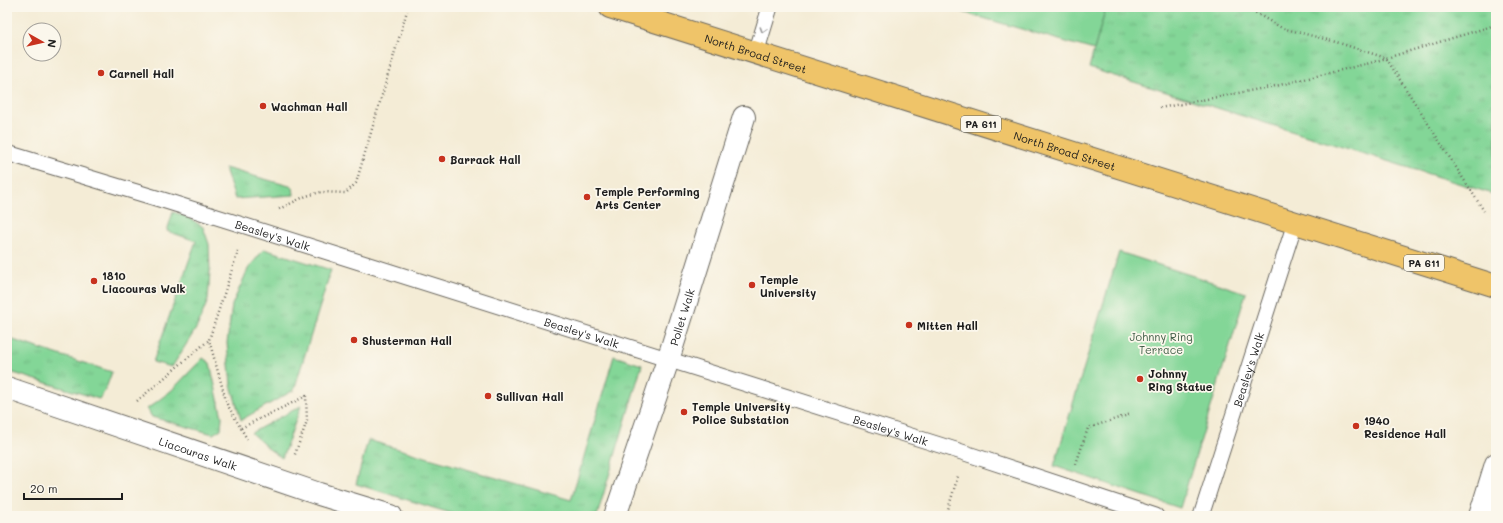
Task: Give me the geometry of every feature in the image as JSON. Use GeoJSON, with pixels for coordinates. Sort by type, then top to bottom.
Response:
{"type":"FeatureCollection","features":[{"type":"Feature","properties":{"kind":"main road","name":"North Broad Street"},"geometry":{"type":"LineString","coordinates":[[610,7],[1496,286]]}},
{"type":"Feature","properties":{"kind":"street","name":"Pollet Walk"},"geometry":{"type":"LineString","coordinates":[[615,516],[668,360],[744,117]]}},
{"type":"Feature","properties":{"kind":"street","name":"Liacouras Walk"},"geometry":{"type":"LineString","coordinates":[[7,388],[391,516]]}},
{"type":"Feature","properties":{"kind":"street"},"geometry":{"type":"LineString","coordinates":[[1480,516],[1496,464]]}},
{"type":"Feature","properties":{"kind":"lane"},"geometry":{"type":"LineString","coordinates":[[756,53],[770,7]]}},
{"type":"Feature","properties":{"kind":"lane","name":"Beasley's Walk"},"geometry":{"type":"LineString","coordinates":[[7,153],[246,226],[966,453],[1156,516]]}},
{"type":"Feature","properties":{"kind":"lane","name":"Beasley's Walk"},"geometry":{"type":"LineString","coordinates":[[1201,516],[1295,223]]}},
{"type":"Feature","properties":{"kind":"path"},"geometry":{"type":"LineString","coordinates":[[1245,7],[1282,28],[1336,42],[1386,58],[1484,212]]}},
{"type":"Feature","properties":{"kind":"path"},"geometry":{"type":"LineString","coordinates":[[95,418],[138,401],[210,340],[246,226],[306,196],[321,192],[346,193],[356,183],[407,11]]}},
{"type":"Feature","properties":{"kind":"path"},"geometry":{"type":"LineString","coordinates":[[1160,108],[1280,85],[1386,58],[1496,24]]}},
{"type":"Feature","properties":{"kind":"path"},"geometry":{"type":"LineString","coordinates":[[210,340],[228,404],[241,428],[277,479],[307,421],[306,396],[241,428]]}},
{"type":"Feature","properties":{"kind":"path"},"geometry":{"type":"LineString","coordinates":[[1068,487],[1088,428],[1131,414]]}},
{"type":"Feature","properties":{"kind":"path"},"geometry":{"type":"LineString","coordinates":[[946,516],[966,453]]}},
{"type":"Feature","properties":{"kind":"green space"},"geometry":{"type":"Polygon","coordinates":[[[945,7],[1106,7],[1094,50],[945,7]]]}},
{"type":"Feature","properties":{"kind":"green space"},"geometry":{"type":"Polygon","coordinates":[[[1106,7],[1496,7],[1496,195],[1089,68],[1106,7]]]}},
{"type":"Feature","properties":{"kind":"green space"},"geometry":{"type":"Polygon","coordinates":[[[225,168],[293,187],[294,195],[235,199],[225,168]]]}},
{"type":"Feature","properties":{"kind":"green space"},"geometry":{"type":"Polygon","coordinates":[[[173,212],[188,217],[203,227],[209,244],[210,271],[208,300],[197,327],[172,367],[153,362],[196,241],[167,231],[173,212]]]}},
{"type":"Feature","properties":{"kind":"green space"},"geometry":{"type":"Polygon","coordinates":[[[264,249],[331,270],[294,390],[241,420],[231,385],[227,343],[232,305],[248,269],[264,249]]]}},
{"type":"Feature","properties":{"kind":"green space","name":"Johnny Ring Terrace"},"geometry":{"type":"Polygon","coordinates":[[[1119,252],[1246,293],[1180,508],[1054,466],[1119,252]]]}},
{"type":"Feature","properties":{"kind":"green space"},"geometry":{"type":"Polygon","coordinates":[[[7,338],[112,372],[105,391],[99,399],[7,371],[7,338]]]}},
{"type":"Feature","properties":{"kind":"green space"},"geometry":{"type":"Polygon","coordinates":[[[614,356],[642,365],[597,516],[460,516],[356,484],[368,440],[571,500],[614,356]]]}},
{"type":"Feature","properties":{"kind":"green space"},"geometry":{"type":"Polygon","coordinates":[[[203,358],[210,363],[222,417],[221,429],[213,434],[152,417],[147,409],[172,390],[203,358]]]}},
{"type":"Feature","properties":{"kind":"green space"},"geometry":{"type":"Polygon","coordinates":[[[301,406],[282,458],[251,433],[301,406]]]}},
{"type":"Feature","properties":{"kind":"place","name":"Carnell Hall"},"geometry":{"type":"Point","coordinates":[101,73]}},
{"type":"Feature","properties":{"kind":"place","name":"Wachman Hall"},"geometry":{"type":"Point","coordinates":[263,106]}},
{"type":"Feature","properties":{"kind":"place","name":"Barrack Hall"},"geometry":{"type":"Point","coordinates":[442,159]}},
{"type":"Feature","properties":{"kind":"place","name":"Temple Performing Arts Center"},"geometry":{"type":"Point","coordinates":[587,197]}},
{"type":"Feature","properties":{"kind":"place","name":"1810 Liacouras Walk"},"geometry":{"type":"Point","coordinates":[94,281]}},
{"type":"Feature","properties":{"kind":"place","name":"Temple University"},"geometry":{"type":"Point","coordinates":[752,285]}},
{"type":"Feature","properties":{"kind":"place","name":"Mitten Hall"},"geometry":{"type":"Point","coordinates":[909,325]}},
{"type":"Feature","properties":{"kind":"place","name":"Shusterman Hall"},"geometry":{"type":"Point","coordinates":[354,340]}},
{"type":"Feature","properties":{"kind":"place","name":"Johnny Ring Statue"},"geometry":{"type":"Point","coordinates":[1140,379]}},
{"type":"Feature","properties":{"kind":"place","name":"Sullivan Hall"},"geometry":{"type":"Point","coordinates":[488,396]}},
{"type":"Feature","properties":{"kind":"place","name":"Temple University Police Substation"},"geometry":{"type":"Point","coordinates":[684,412]}},
{"type":"Feature","properties":{"kind":"place","name":"1940 Residence Hall"},"geometry":{"type":"Point","coordinates":[1356,426]}}]}
